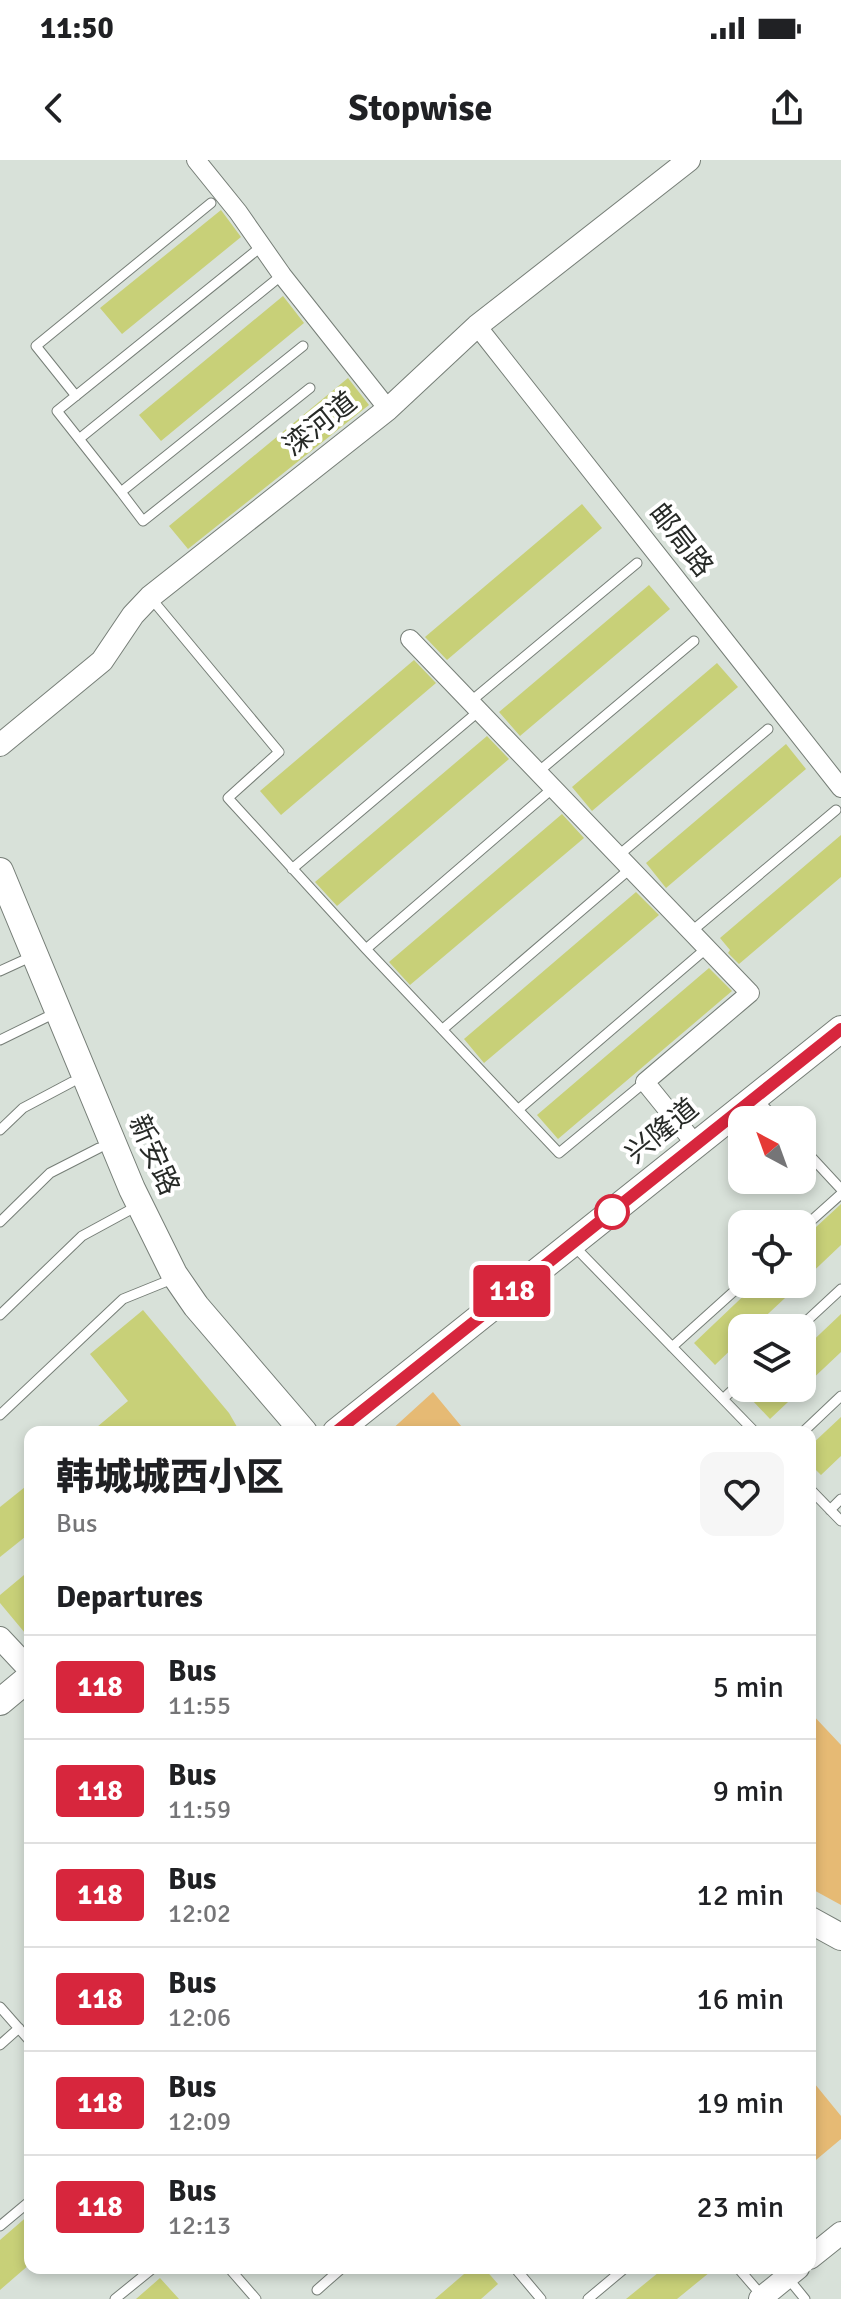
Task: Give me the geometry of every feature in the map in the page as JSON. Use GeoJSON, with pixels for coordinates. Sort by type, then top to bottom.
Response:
{"type":"FeatureCollection","features":[{"type":"Feature","properties":{"kind":"main road","name":"新安路"},"geometry":{"type":"LineString","coordinates":[[0,871],[132,1189],[174,1274],[196,1306],[299,1426]]}},
{"type":"Feature","properties":{"kind":"main road","name":"新安路"},"geometry":{"type":"LineString","coordinates":[[0,903],[12,966],[47,1017],[99,1148],[165,1282],[179,1306],[284,1426]]}},
{"type":"Feature","properties":{"kind":"main road","name":"兴隆道"},"geometry":{"type":"LineString","coordinates":[[344,1426],[841,1029]]}},
{"type":"Feature","properties":{"kind":"main road"},"geometry":{"type":"LineString","coordinates":[[0,1702],[24,1682]]}},
{"type":"Feature","properties":{"kind":"main road"},"geometry":{"type":"LineString","coordinates":[[816,1923],[841,1937]]}},
{"type":"Feature","properties":{"kind":"main road"},"geometry":{"type":"LineString","coordinates":[[816,1937],[841,1950]]}},
{"type":"Feature","properties":{"kind":"street"},"geometry":{"type":"LineString","coordinates":[[196,160],[388,409]]}},
{"type":"Feature","properties":{"kind":"street","name":"滦河道"},"geometry":{"type":"LineString","coordinates":[[0,745],[102,661],[133,615],[150,597],[388,409],[477,326],[689,160]]}},
{"type":"Feature","properties":{"kind":"street","name":"邮局路"},"geometry":{"type":"LineString","coordinates":[[477,326],[841,788]]}},
{"type":"Feature","properties":{"kind":"street"},"geometry":{"type":"LineString","coordinates":[[410,639],[750,993],[645,1082],[696,1145]]}},
{"type":"Feature","properties":{"kind":"street"},"geometry":{"type":"LineString","coordinates":[[0,1638],[24,1664]]}},
{"type":"Feature","properties":{"kind":"street"},"geometry":{"type":"LineString","coordinates":[[816,2253],[841,2233]]}},
{"type":"Feature","properties":{"kind":"street"},"geometry":{"type":"LineString","coordinates":[[761,2298],[791,2274]]}},
{"type":"Feature","properties":{"kind":"lane"},"geometry":{"type":"LineString","coordinates":[[76,396],[36,346],[211,203]]}},
{"type":"Feature","properties":{"kind":"lane"},"geometry":{"type":"LineString","coordinates":[[262,246],[57,411],[143,521],[310,388]]}},
{"type":"Feature","properties":{"kind":"lane"},"geometry":{"type":"LineString","coordinates":[[79,439],[282,275]]}},
{"type":"Feature","properties":{"kind":"lane"},"geometry":{"type":"LineString","coordinates":[[121,492],[303,346]]}},
{"type":"Feature","properties":{"kind":"lane"},"geometry":{"type":"LineString","coordinates":[[292,869],[637,563]]}},
{"type":"Feature","properties":{"kind":"lane"},"geometry":{"type":"LineString","coordinates":[[150,597],[279,752],[228,798],[559,1153],[645,1082]]}},
{"type":"Feature","properties":{"kind":"lane"},"geometry":{"type":"LineString","coordinates":[[538,772],[694,641]]}},
{"type":"Feature","properties":{"kind":"lane"},"geometry":{"type":"LineString","coordinates":[[443,1029],[768,729]]}},
{"type":"Feature","properties":{"kind":"lane"},"geometry":{"type":"LineString","coordinates":[[366,949],[553,788]]}},
{"type":"Feature","properties":{"kind":"lane"},"geometry":{"type":"LineString","coordinates":[[692,931],[836,810]]}},
{"type":"Feature","properties":{"kind":"lane"},"geometry":{"type":"LineString","coordinates":[[519,1109],[708,947]]}},
{"type":"Feature","properties":{"kind":"lane"},"geometry":{"type":"LineString","coordinates":[[0,1040],[47,1017]]}},
{"type":"Feature","properties":{"kind":"lane"},"geometry":{"type":"LineString","coordinates":[[0,1130],[23,1108],[72,1082]]}},
{"type":"Feature","properties":{"kind":"lane"},"geometry":{"type":"LineString","coordinates":[[755,1097],[764,1106]]}},
{"type":"Feature","properties":{"kind":"lane"},"geometry":{"type":"LineString","coordinates":[[0,1222],[50,1173],[99,1148]]}},
{"type":"Feature","properties":{"kind":"lane"},"geometry":{"type":"LineString","coordinates":[[816,1163],[841,1192],[816,1216]]}},
{"type":"Feature","properties":{"kind":"lane"},"geometry":{"type":"LineString","coordinates":[[0,1315],[82,1236],[128,1211]]}},
{"type":"Feature","properties":{"kind":"lane"},"geometry":{"type":"LineString","coordinates":[[572,1244],[749,1426]]}},
{"type":"Feature","properties":{"kind":"lane"},"geometry":{"type":"LineString","coordinates":[[0,1415],[123,1299],[165,1282]]}},
{"type":"Feature","properties":{"kind":"lane"},"geometry":{"type":"LineString","coordinates":[[814,1314],[841,1289]]}},
{"type":"Feature","properties":{"kind":"lane"},"geometry":{"type":"LineString","coordinates":[[672,1347],[728,1297]]}},
{"type":"Feature","properties":{"kind":"lane"},"geometry":{"type":"LineString","coordinates":[[723,1399],[728,1394]]}},
{"type":"Feature","properties":{"kind":"lane"},"geometry":{"type":"LineString","coordinates":[[809,1426],[841,1396]]}},
{"type":"Feature","properties":{"kind":"lane"},"geometry":{"type":"LineString","coordinates":[[816,1495],[841,1521]]}},
{"type":"Feature","properties":{"kind":"lane"},"geometry":{"type":"LineString","coordinates":[[830,1510],[841,1499]]}},
{"type":"Feature","properties":{"kind":"lane"},"geometry":{"type":"LineString","coordinates":[[0,2007],[24,2034]]}},
{"type":"Feature","properties":{"kind":"lane"},"geometry":{"type":"LineString","coordinates":[[0,2045],[19,2028]]}},
{"type":"Feature","properties":{"kind":"lane"},"geometry":{"type":"LineString","coordinates":[[0,2226],[24,2206]]}},
{"type":"Feature","properties":{"kind":"lane"},"geometry":{"type":"LineString","coordinates":[[115,2299],[146,2274]]}},
{"type":"Feature","properties":{"kind":"lane"},"geometry":{"type":"LineString","coordinates":[[234,2274],[256,2299]]}},
{"type":"Feature","properties":{"kind":"lane"},"geometry":{"type":"LineString","coordinates":[[317,2290],[335,2274]]}},
{"type":"Feature","properties":{"kind":"lane"},"geometry":{"type":"LineString","coordinates":[[520,2274],[541,2299]]}},
{"type":"Feature","properties":{"kind":"lane"},"geometry":{"type":"LineString","coordinates":[[588,2299],[618,2274]]}},
{"type":"Feature","properties":{"kind":"lane"},"geometry":{"type":"LineString","coordinates":[[743,2274],[761,2298]]}},
{"type":"Feature","properties":{"kind":"lane"},"geometry":{"type":"LineString","coordinates":[[792,2274],[805,2299]]}},
{"type":"Feature","properties":{"kind":"shaded area"},"geometry":{"type":"Polygon","coordinates":[[[433,1392],[461,1426],[396,1426],[433,1392]]]}},
{"type":"Feature","properties":{"kind":"shaded area"},"geometry":{"type":"Polygon","coordinates":[[[816,1718],[841,1745],[841,1905],[816,1891],[816,1718]]]}},
{"type":"Feature","properties":{"kind":"shaded area"},"geometry":{"type":"Polygon","coordinates":[[[816,2085],[841,2116],[841,2139],[816,2160],[816,2085]]]}},
{"type":"Feature","properties":{"kind":"building"},"geometry":{"type":"Polygon","coordinates":[[[221,210],[241,237],[122,334],[100,308],[221,210]]]}},
{"type":"Feature","properties":{"kind":"building"},"geometry":{"type":"Polygon","coordinates":[[[283,296],[304,323],[161,441],[139,415],[283,296]]]}},
{"type":"Feature","properties":{"kind":"building"},"geometry":{"type":"Polygon","coordinates":[[[348,378],[369,405],[188,549],[169,526],[348,378]]]}},
{"type":"Feature","properties":{"kind":"building"},"geometry":{"type":"Polygon","coordinates":[[[582,504],[602,528],[447,660],[425,637],[582,504]]]}},
{"type":"Feature","properties":{"kind":"building"},"geometry":{"type":"Polygon","coordinates":[[[649,585],[670,609],[520,736],[499,712],[649,585]]]}},
{"type":"Feature","properties":{"kind":"building"},"geometry":{"type":"Polygon","coordinates":[[[414,660],[436,683],[281,815],[260,791],[414,660]]]}},
{"type":"Feature","properties":{"kind":"building"},"geometry":{"type":"Polygon","coordinates":[[[717,663],[738,687],[592,811],[572,787],[717,663]]]}},
{"type":"Feature","properties":{"kind":"building"},"geometry":{"type":"Polygon","coordinates":[[[487,736],[509,759],[337,906],[315,882],[487,736]]]}},
{"type":"Feature","properties":{"kind":"building"},"geometry":{"type":"Polygon","coordinates":[[[786,744],[806,769],[666,888],[646,863],[786,744]]]}},
{"type":"Feature","properties":{"kind":"building"},"geometry":{"type":"Polygon","coordinates":[[[562,814],[584,838],[410,985],[389,962],[562,814]]]}},
{"type":"Feature","properties":{"kind":"building"},"geometry":{"type":"Polygon","coordinates":[[[841,835],[841,877],[739,964],[720,938],[841,835]]]}},
{"type":"Feature","properties":{"kind":"building"},"geometry":{"type":"Polygon","coordinates":[[[636,892],[659,915],[484,1063],[464,1039],[636,892]]]}},
{"type":"Feature","properties":{"kind":"building"},"geometry":{"type":"Polygon","coordinates":[[[709,968],[732,991],[558,1139],[537,1115],[709,968]]]}},
{"type":"Feature","properties":{"kind":"building"},"geometry":{"type":"Polygon","coordinates":[[[841,1204],[841,1245],[816,1269],[816,1227],[841,1204]]]}},
{"type":"Feature","properties":{"kind":"building"},"geometry":{"type":"Polygon","coordinates":[[[741,1298],[785,1298],[768,1314],[728,1314],[728,1352],[715,1365],[694,1343],[741,1298]]]}},
{"type":"Feature","properties":{"kind":"building"},"geometry":{"type":"Polygon","coordinates":[[[143,1310],[237,1426],[98,1426],[128,1401],[90,1354],[143,1310]]]}},
{"type":"Feature","properties":{"kind":"building"},"geometry":{"type":"Polygon","coordinates":[[[841,1314],[841,1352],[816,1376],[816,1338],[841,1314]]]}},
{"type":"Feature","properties":{"kind":"building"},"geometry":{"type":"Polygon","coordinates":[[[754,1402],[788,1402],[770,1419],[754,1402]]]}},
{"type":"Feature","properties":{"kind":"building"},"geometry":{"type":"Polygon","coordinates":[[[841,1417],[841,1456],[821,1475],[816,1470],[816,1440],[841,1417]]]}},
{"type":"Feature","properties":{"kind":"building"},"geometry":{"type":"Polygon","coordinates":[[[24,1488],[24,1538],[0,1557],[0,1507],[24,1488]]]}},
{"type":"Feature","properties":{"kind":"building"},"geometry":{"type":"Polygon","coordinates":[[[24,1575],[24,1632],[0,1603],[0,1595],[24,1575]]]}},
{"type":"Feature","properties":{"kind":"building"},"geometry":{"type":"Polygon","coordinates":[[[24,2219],[24,2269],[0,2290],[0,2240],[24,2219]]]}},
{"type":"Feature","properties":{"kind":"building"},"geometry":{"type":"Polygon","coordinates":[[[464,2274],[489,2274],[498,2284],[481,2299],[435,2299],[464,2274]]]}},
{"type":"Feature","properties":{"kind":"building"},"geometry":{"type":"Polygon","coordinates":[[[657,2274],[708,2274],[677,2299],[626,2299],[657,2274]]]}},
{"type":"Feature","properties":{"kind":"building"},"geometry":{"type":"Polygon","coordinates":[[[160,2278],[179,2299],[136,2299],[160,2278]]]}},
{"type":"Feature","properties":{"kind":"bus line","name":"118"},"geometry":{"type":"LineString","coordinates":[[344,1426],[841,1029]]}}]}
